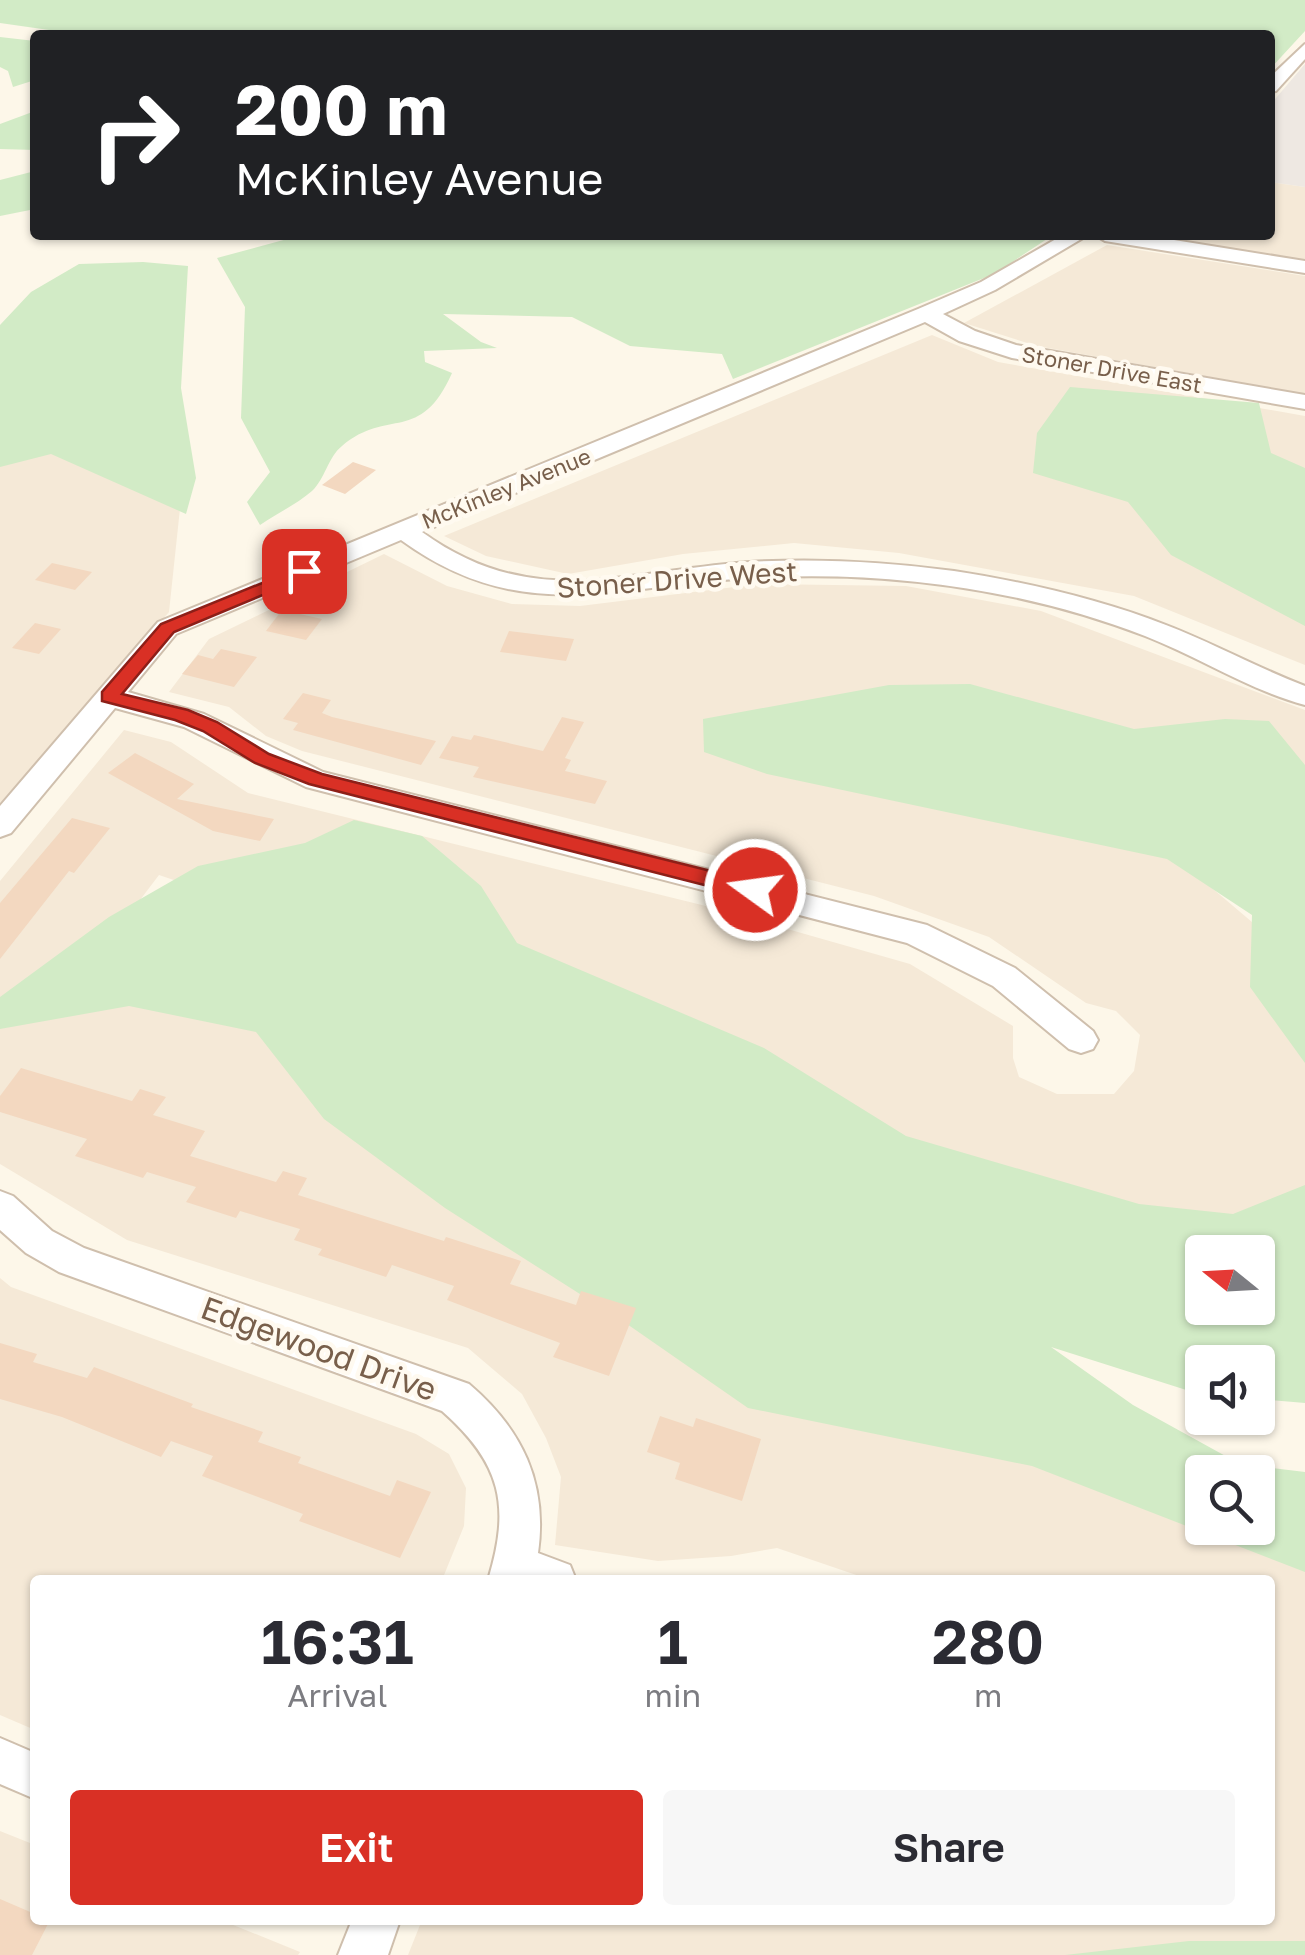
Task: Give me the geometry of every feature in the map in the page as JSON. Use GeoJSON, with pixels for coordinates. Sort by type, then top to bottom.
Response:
{"type":"FeatureCollection","features":[{"type":"Feature","properties":{"kind":"street"},"geometry":{"type":"LineString","coordinates":[[1275,82],[1305,49]]}},
{"type":"Feature","properties":{"kind":"street","name":"McKinley Avenue"},"geometry":{"type":"LineString","coordinates":[[0,826],[167,628],[926,314],[988,286],[1069,240]]}},
{"type":"Feature","properties":{"kind":"street"},"geometry":{"type":"LineString","coordinates":[[1137,240],[1305,266]]}},
{"type":"Feature","properties":{"kind":"street","name":"Stoner Drive East"},"geometry":{"type":"LineString","coordinates":[[926,314],[966,336],[1012,352],[1305,402]]}},
{"type":"Feature","properties":{"kind":"street","name":"Stoner Drive West"},"geometry":{"type":"LineString","coordinates":[[403,530],[437,558],[460,570],[489,580],[555,590],[805,568],[920,574],[981,583],[1094,610],[1151,629],[1305,696]]}},
{"type":"Feature","properties":{"kind":"street"},"geometry":{"type":"LineString","coordinates":[[109,697],[210,726],[262,758],[316,780],[916,933],[1004,978],[1081,1040]]}},
{"type":"Feature","properties":{"kind":"street","name":"Edgewood Drive"},"geometry":{"type":"LineString","coordinates":[[0,1207],[39,1242],[72,1260],[455,1398],[490,1430],[516,1474],[521,1509],[512,1573]]}},
{"type":"Feature","properties":{"kind":"street"},"geometry":{"type":"LineString","coordinates":[[0,1761],[30,1774]]}},
{"type":"Feature","properties":{"kind":"street"},"geometry":{"type":"LineString","coordinates":[[362,1955],[374,1925]]}},
{"type":"Feature","properties":{"kind":"shaded area"},"geometry":{"type":"Polygon","coordinates":[[[1305,64],[1305,187],[1275,183],[1275,99],[1305,64]]]}},
{"type":"Feature","properties":{"kind":"shaded area"},"geometry":{"type":"Polygon","coordinates":[[[1275,183],[1305,187],[1305,260],[1175,240],[1275,240],[1275,183]]]}},
{"type":"Feature","properties":{"kind":"shaded area"},"geometry":{"type":"Polygon","coordinates":[[[1107,245],[1305,276],[1305,394],[1037,346],[964,323],[1107,245]]]}},
{"type":"Feature","properties":{"kind":"shaded area"},"geometry":{"type":"Polygon","coordinates":[[[932,335],[998,362],[1305,416],[1305,665],[1134,596],[899,553],[794,543],[683,554],[568,574],[486,556],[444,536],[932,335]]]}},
{"type":"Feature","properties":{"kind":"shaded area"},"geometry":{"type":"Polygon","coordinates":[[[0,417],[186,452],[169,612],[0,803],[0,417]]]}},
{"type":"Feature","properties":{"kind":"shaded area"},"geometry":{"type":"Polygon","coordinates":[[[384,554],[447,586],[512,604],[580,606],[759,584],[906,586],[1041,611],[1305,710],[1305,783],[1147,833],[1285,950],[1305,985],[1305,1205],[1096,1251],[694,1055],[159,875],[89,967],[346,1062],[1185,1519],[1185,1545],[1275,1545],[1275,1520],[1305,1505],[1305,1955],[408,1955],[420,1925],[1275,1925],[1275,1575],[856,1575],[777,1548],[658,1561],[555,1545],[561,1477],[546,1438],[522,1394],[468,1348],[127,1240],[0,1164],[0,881],[124,730],[171,742],[248,793],[714,908],[910,964],[1013,1026],[1013,1058],[1019,1077],[1057,1094],[1114,1094],[1134,1071],[1140,1035],[1116,1011],[1086,1003],[989,937],[874,896],[302,751],[266,736],[229,707],[169,692],[209,639],[384,554]]]}},
{"type":"Feature","properties":{"kind":"shaded area"},"geometry":{"type":"Polygon","coordinates":[[[0,1278],[11,1287],[416,1434],[449,1454],[466,1488],[464,1526],[444,1575],[30,1575],[30,1728],[0,1715],[0,1278]]]}},
{"type":"Feature","properties":{"kind":"shaded area"},"geometry":{"type":"Polygon","coordinates":[[[0,1831],[30,1843],[30,1925],[233,1925],[300,1952],[298,1955],[0,1955],[0,1831]]]}},
{"type":"Feature","properties":{"kind":"green space"},"geometry":{"type":"Polygon","coordinates":[[[0,0],[1305,0],[1305,31],[1275,64],[1275,30],[49,30],[0,23],[0,0]]]}},
{"type":"Feature","properties":{"kind":"green space"},"geometry":{"type":"Polygon","coordinates":[[[0,37],[30,40],[30,82],[13,87],[8,71],[0,67],[0,37]]]}},
{"type":"Feature","properties":{"kind":"green space"},"geometry":{"type":"Polygon","coordinates":[[[30,113],[30,150],[0,149],[0,124],[30,113]]]}},
{"type":"Feature","properties":{"kind":"green space"},"geometry":{"type":"Polygon","coordinates":[[[30,172],[30,210],[0,216],[0,180],[30,172]]]}},
{"type":"Feature","properties":{"kind":"green space"},"geometry":{"type":"Polygon","coordinates":[[[284,240],[1045,240],[994,274],[733,379],[722,354],[630,346],[572,317],[443,314],[481,342],[497,348],[424,351],[425,362],[452,373],[428,409],[402,422],[374,428],[342,446],[312,491],[260,525],[247,502],[270,472],[241,418],[245,307],[217,258],[284,240]]]}},
{"type":"Feature","properties":{"kind":"green space"},"geometry":{"type":"Polygon","coordinates":[[[143,262],[188,266],[181,388],[196,478],[186,514],[51,454],[0,467],[0,325],[31,292],[79,264],[143,262]]]}},
{"type":"Feature","properties":{"kind":"green space"},"geometry":{"type":"Polygon","coordinates":[[[1070,387],[1259,403],[1271,453],[1305,468],[1305,626],[1171,555],[1128,502],[1033,473],[1037,433],[1070,387]]]}},
{"type":"Feature","properties":{"kind":"green space"},"geometry":{"type":"Polygon","coordinates":[[[970,684],[1134,729],[1225,719],[1269,721],[1305,765],[1305,1063],[1250,987],[1252,915],[1167,859],[767,774],[704,752],[703,719],[889,685],[970,684]]]}},
{"type":"Feature","properties":{"kind":"green space"},"geometry":{"type":"Polygon","coordinates":[[[354,820],[422,836],[481,886],[517,943],[764,1048],[906,1136],[1139,1204],[1233,1214],[1305,1185],[1305,1403],[1275,1400],[1275,1345],[1185,1345],[1185,1390],[1051,1347],[1133,1405],[1224,1455],[1185,1455],[1185,1525],[1032,1466],[748,1408],[627,1324],[445,1208],[324,1119],[256,1032],[129,1006],[0,1029],[0,997],[109,917],[198,866],[305,843],[354,820]]]}},
{"type":"Feature","properties":{"kind":"green space"},"geometry":{"type":"Polygon","coordinates":[[[1275,1468],[1305,1472],[1305,1572],[1235,1545],[1275,1545],[1275,1468]]]}},
{"type":"Feature","properties":{"kind":"green space"},"geometry":{"type":"Polygon","coordinates":[[[1189,1941],[1305,1941],[1305,1955],[1065,1955],[1189,1941]]]}},
{"type":"Feature","properties":{"kind":"building"},"geometry":{"type":"Polygon","coordinates":[[[353,462],[376,470],[345,494],[322,485],[353,462]]]}},
{"type":"Feature","properties":{"kind":"building"},"geometry":{"type":"Polygon","coordinates":[[[52,563],[92,572],[75,590],[35,580],[52,563]]]}},
{"type":"Feature","properties":{"kind":"building"},"geometry":{"type":"Polygon","coordinates":[[[282,610],[322,619],[306,640],[266,631],[282,610]]]}},
{"type":"Feature","properties":{"kind":"building"},"geometry":{"type":"Polygon","coordinates":[[[35,623],[61,629],[39,654],[12,648],[35,623]]]}},
{"type":"Feature","properties":{"kind":"building"},"geometry":{"type":"Polygon","coordinates":[[[509,631],[574,639],[566,661],[500,652],[509,631]]]}},
{"type":"Feature","properties":{"kind":"building"},"geometry":{"type":"Polygon","coordinates":[[[221,649],[257,657],[234,687],[182,674],[198,655],[213,659],[221,649]]]}},
{"type":"Feature","properties":{"kind":"building"},"geometry":{"type":"Polygon","coordinates":[[[303,693],[331,700],[322,713],[332,717],[436,741],[421,765],[293,730],[298,723],[283,719],[303,693]]]}},
{"type":"Feature","properties":{"kind":"building"},"geometry":{"type":"Polygon","coordinates":[[[562,717],[584,722],[565,758],[571,760],[565,771],[607,781],[595,804],[473,777],[479,767],[439,758],[452,736],[471,740],[474,735],[543,751],[562,717]]]}},
{"type":"Feature","properties":{"kind":"building"},"geometry":{"type":"Polygon","coordinates":[[[135,753],[194,784],[177,799],[274,819],[260,841],[213,831],[108,773],[135,753]]]}},
{"type":"Feature","properties":{"kind":"building"},"geometry":{"type":"Polygon","coordinates":[[[72,818],[110,828],[74,873],[69,871],[0,959],[0,903],[72,818]]]}},
{"type":"Feature","properties":{"kind":"building"},"geometry":{"type":"Polygon","coordinates":[[[21,1068],[132,1101],[140,1089],[166,1097],[153,1115],[205,1131],[190,1156],[276,1182],[283,1171],[307,1178],[298,1195],[521,1261],[510,1284],[576,1305],[581,1291],[636,1308],[609,1376],[553,1357],[560,1343],[447,1300],[454,1286],[392,1265],[386,1277],[318,1255],[322,1249],[294,1240],[300,1229],[240,1211],[236,1218],[186,1202],[196,1187],[147,1172],[143,1178],[75,1156],[87,1139],[0,1112],[0,1096],[21,1068]]]}},
{"type":"Feature","properties":{"kind":"building"},"geometry":{"type":"Polygon","coordinates":[[[0,1343],[37,1354],[33,1362],[87,1378],[94,1367],[193,1404],[191,1407],[263,1432],[258,1442],[301,1457],[298,1463],[390,1496],[397,1480],[431,1492],[400,1558],[299,1521],[303,1514],[202,1476],[213,1456],[171,1441],[161,1457],[62,1417],[0,1399],[0,1343]]]}},
{"type":"Feature","properties":{"kind":"building"},"geometry":{"type":"Polygon","coordinates":[[[660,1416],[693,1427],[696,1418],[761,1439],[742,1501],[675,1479],[680,1463],[647,1452],[660,1416]]]}},
{"type":"Feature","properties":{"kind":"building"},"geometry":{"type":"Polygon","coordinates":[[[0,1899],[30,1912],[30,1925],[47,1925],[32,1955],[0,1955],[0,1899]]]}},
{"type":"Feature","properties":{"kind":"route"},"geometry":{"type":"LineString","coordinates":[[304,571],[167,628],[109,697],[210,726],[262,758],[316,780],[755,890]]}}]}
